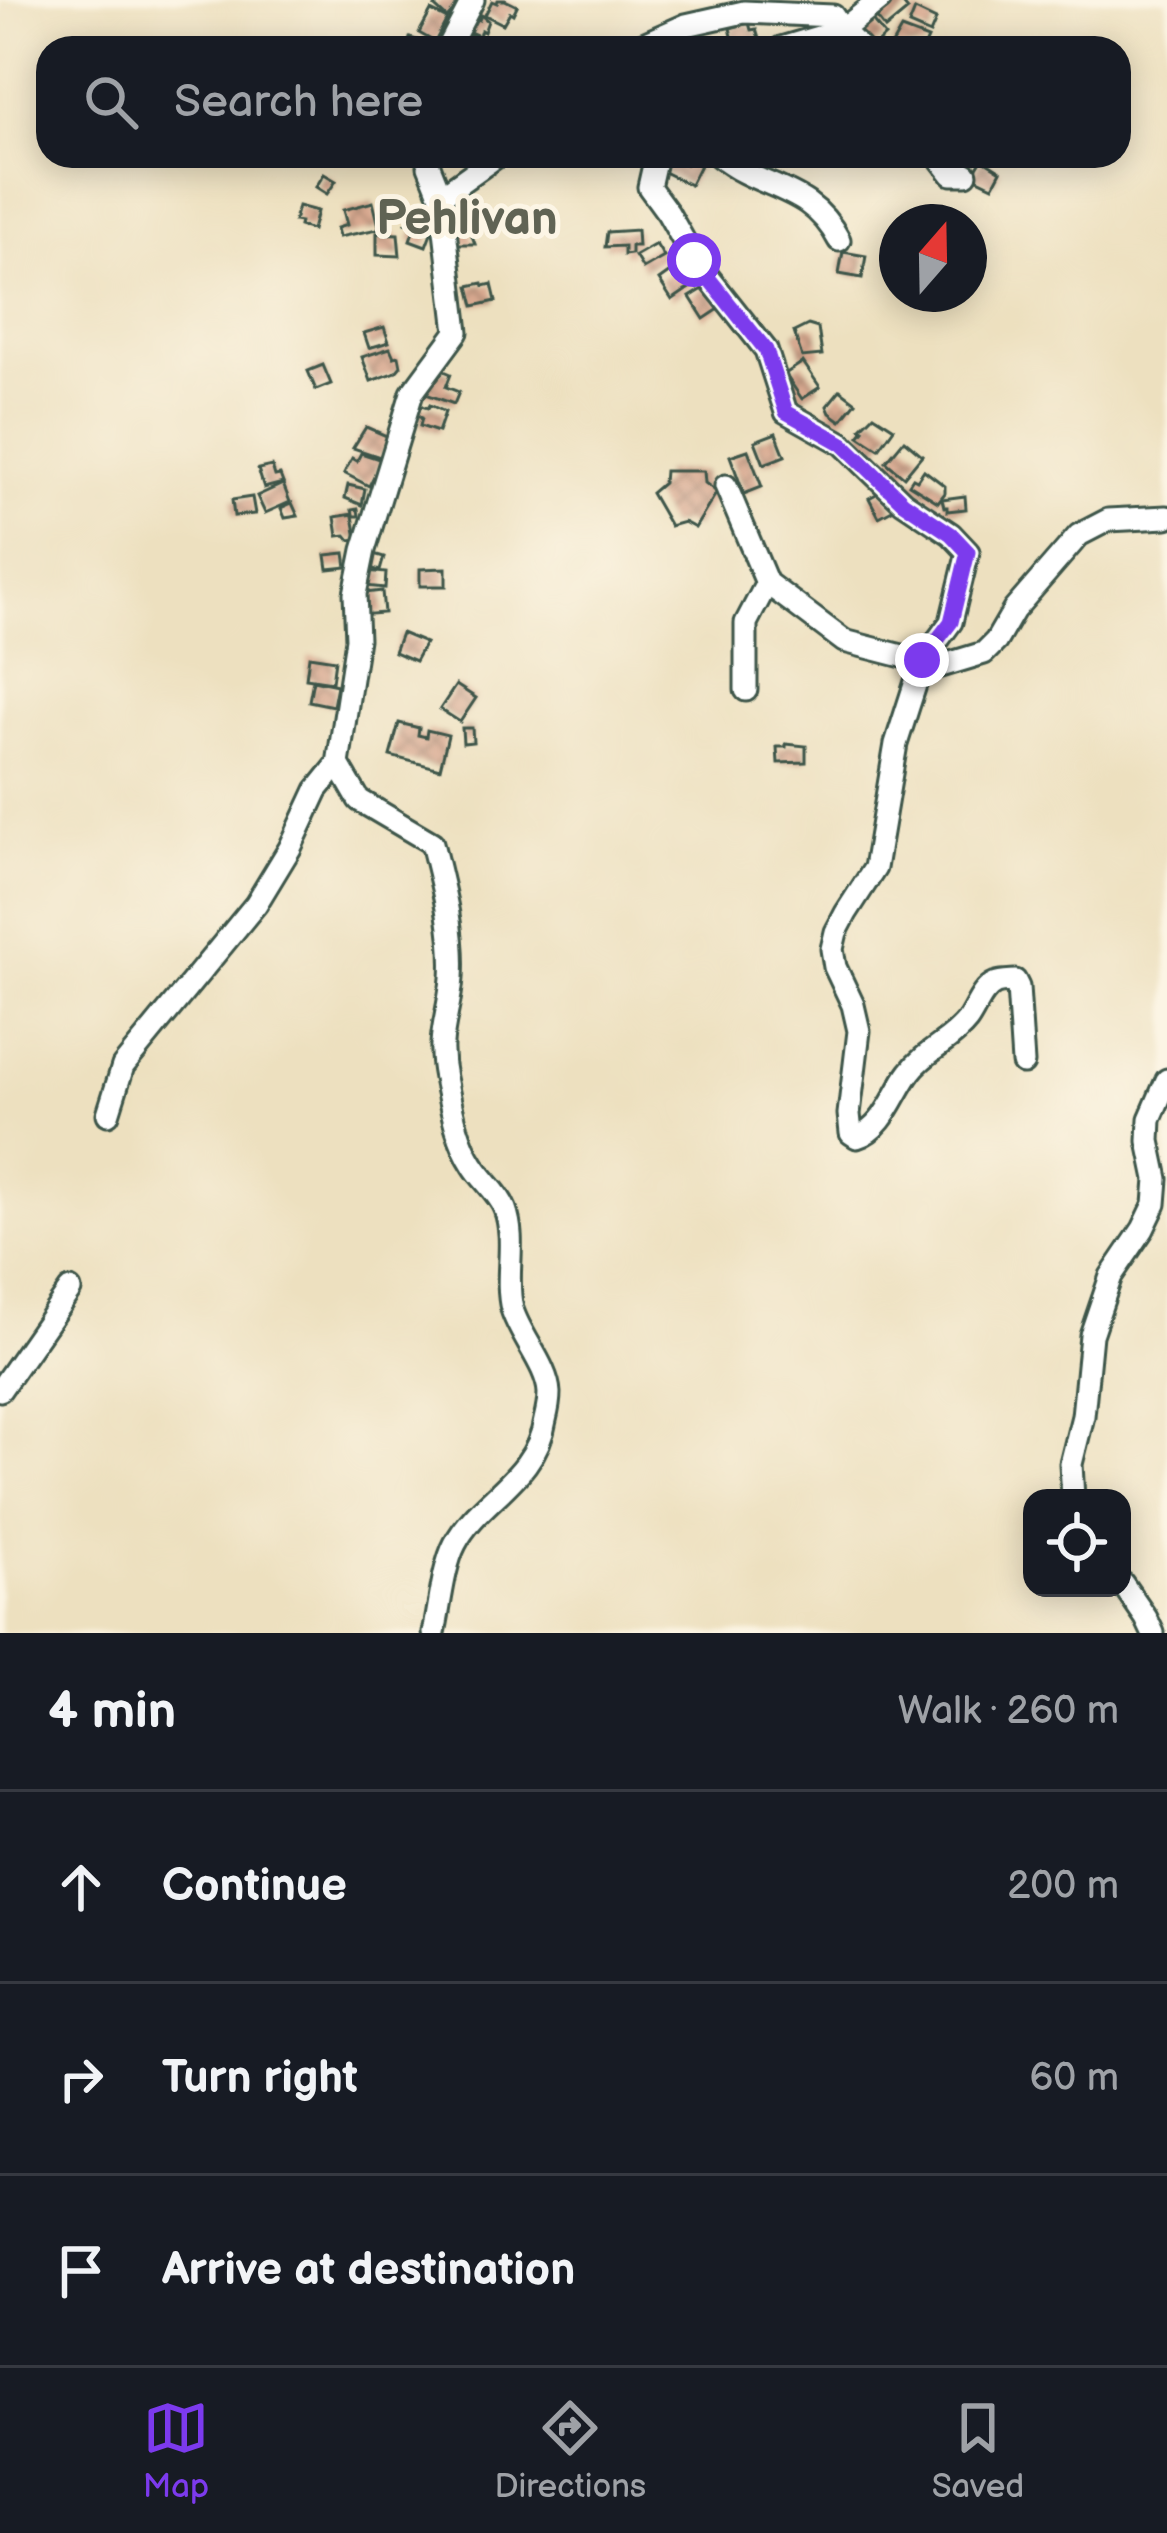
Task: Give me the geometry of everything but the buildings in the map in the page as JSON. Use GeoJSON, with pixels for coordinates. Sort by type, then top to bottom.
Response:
{"type":"FeatureCollection","features":[{"type":"Feature","properties":{"kind":"street"},"geometry":{"type":"LineString","coordinates":[[454,36],[473,0]]}},
{"type":"Feature","properties":{"kind":"street"},"geometry":{"type":"LineString","coordinates":[[822,36],[842,30],[880,0]]}},
{"type":"Feature","properties":{"kind":"street"},"geometry":{"type":"LineString","coordinates":[[662,36],[743,12],[833,16],[848,36]]}},
{"type":"Feature","properties":{"kind":"street"},"geometry":{"type":"LineString","coordinates":[[108,1114],[123,1066],[256,904],[317,790],[338,764],[357,638],[355,594],[364,550],[412,393],[458,332],[441,196],[430,168]]}},
{"type":"Feature","properties":{"kind":"street"},"geometry":{"type":"LineString","coordinates":[[441,196],[480,168]]}},
{"type":"Feature","properties":{"kind":"street"},"geometry":{"type":"LineString","coordinates":[[653,168],[649,187],[694,260],[766,350],[786,412],[843,444],[903,502],[951,534],[968,552],[951,622],[922,660],[896,744],[875,868],[846,913],[832,949],[860,1031],[849,1114],[851,1133],[865,1136],[911,1070],[951,1039],[996,982],[1015,981],[1018,987],[1023,1063]]}},
{"type":"Feature","properties":{"kind":"street"},"geometry":{"type":"LineString","coordinates":[[737,168],[809,202],[829,220],[839,240]]}},
{"type":"Feature","properties":{"kind":"street"},"geometry":{"type":"LineString","coordinates":[[947,168],[952,174],[965,174]]}},
{"type":"Feature","properties":{"kind":"street"},"geometry":{"type":"LineString","coordinates":[[726,486],[767,583],[844,640],[941,666],[984,653],[1079,535],[1123,517],[1167,518]]}},
{"type":"Feature","properties":{"kind":"street"},"geometry":{"type":"LineString","coordinates":[[746,689],[746,623],[767,583]]}},
{"type":"Feature","properties":{"kind":"street"},"geometry":{"type":"LineString","coordinates":[[338,764],[359,800],[432,843],[447,902],[452,960],[442,1028],[446,1078],[464,1149],[504,1207],[512,1247],[511,1305],[549,1393],[544,1428],[526,1465],[466,1526],[452,1547],[434,1633]]}},
{"type":"Feature","properties":{"kind":"street"},"geometry":{"type":"LineString","coordinates":[[1072,1489],[1071,1464],[1083,1416],[1091,1335],[1111,1276],[1155,1204],[1150,1119],[1167,1080]]}},
{"type":"Feature","properties":{"kind":"street"},"geometry":{"type":"LineString","coordinates":[[0,1390],[70,1290]]}},
{"type":"Feature","properties":{"kind":"street"},"geometry":{"type":"LineString","coordinates":[[1131,1596],[1153,1633]]}},
{"type":"Feature","properties":{"kind":"district","name":"Pehlivan"},"geometry":{"type":"Point","coordinates":[467,219]}},
{"type":"Feature","properties":{"kind":"route"},"geometry":{"type":"LineString","coordinates":[[694,260],[766,350],[786,412],[843,444],[903,502],[951,534],[968,552],[951,622],[922,660]]}}]}
